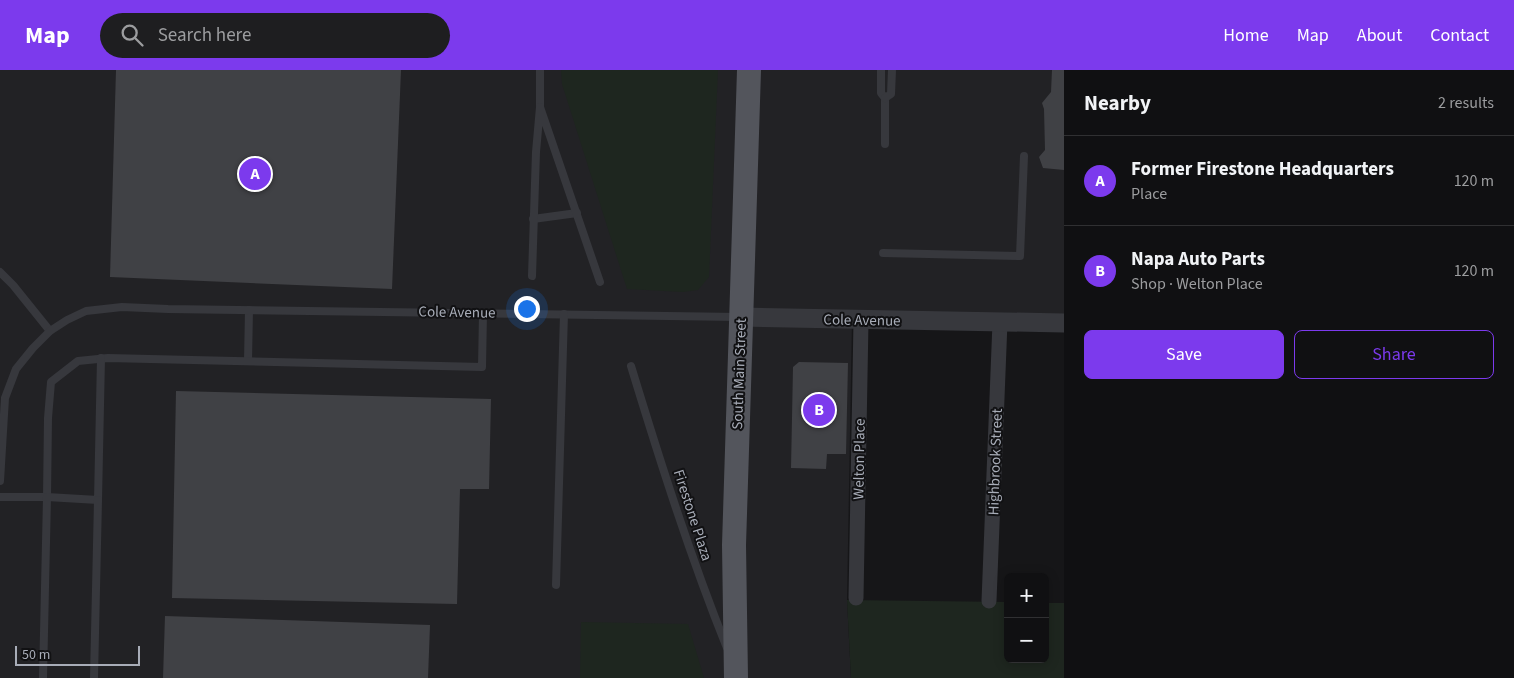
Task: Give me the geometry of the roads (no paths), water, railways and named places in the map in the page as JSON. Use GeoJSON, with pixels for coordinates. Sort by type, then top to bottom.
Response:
{"type":"FeatureCollection","features":[{"type":"Feature","properties":{"kind":"main road","name":"South Main Street"},"geometry":{"type":"LineString","coordinates":[[736,674],[734,545],[750,70]]}},
{"type":"Feature","properties":{"kind":"street","name":"Cole Avenue"},"geometry":{"type":"LineString","coordinates":[[741,317],[1064,323]]}},
{"type":"Feature","properties":{"kind":"street","name":"Welton Place"},"geometry":{"type":"LineString","coordinates":[[856,598],[861,320]]}},
{"type":"Feature","properties":{"kind":"street","name":"Highbrook Street"},"geometry":{"type":"LineString","coordinates":[[989,601],[1000,322]]}},
{"type":"Feature","properties":{"kind":"lane"},"geometry":{"type":"LineString","coordinates":[[532,276],[540,70]]}},
{"type":"Feature","properties":{"kind":"lane"},"geometry":{"type":"LineString","coordinates":[[881,70],[881,93],[885,98],[885,144]]}},
{"type":"Feature","properties":{"kind":"lane"},"geometry":{"type":"LineString","coordinates":[[885,98],[891,94],[892,70]]}},
{"type":"Feature","properties":{"kind":"lane"},"geometry":{"type":"LineString","coordinates":[[540,107],[600,282]]}},
{"type":"Feature","properties":{"kind":"lane"},"geometry":{"type":"LineString","coordinates":[[883,253],[1020,256],[1024,156]]}},
{"type":"Feature","properties":{"kind":"lane"},"geometry":{"type":"LineString","coordinates":[[533,219],[577,213]]}},
{"type":"Feature","properties":{"kind":"lane"},"geometry":{"type":"LineString","coordinates":[[0,272],[13,285],[50,331]]}},
{"type":"Feature","properties":{"kind":"lane","name":"Cole Avenue"},"geometry":{"type":"LineString","coordinates":[[0,481],[5,398],[16,369],[50,331],[86,311],[122,307],[741,317]]}},
{"type":"Feature","properties":{"kind":"lane"},"geometry":{"type":"LineString","coordinates":[[248,361],[249,310]]}},
{"type":"Feature","properties":{"kind":"lane"},"geometry":{"type":"LineString","coordinates":[[43,678],[48,418],[51,382],[78,361],[101,358],[482,367],[482,312]]}},
{"type":"Feature","properties":{"kind":"lane"},"geometry":{"type":"LineString","coordinates":[[556,585],[564,314]]}},
{"type":"Feature","properties":{"kind":"lane"},"geometry":{"type":"LineString","coordinates":[[94,678],[101,358]]}},
{"type":"Feature","properties":{"kind":"lane","name":"Firestone Plaza"},"geometry":{"type":"LineString","coordinates":[[631,366],[702,588],[736,674]]}},
{"type":"Feature","properties":{"kind":"lane"},"geometry":{"type":"LineString","coordinates":[[0,497],[98,500]]}},
{"type":"Feature","properties":{"kind":"place","name":"Former Firestone Headquarters"},"geometry":{"type":"Point","coordinates":[255,174]}},
{"type":"Feature","properties":{"kind":"place","name":"Napa Auto Parts"},"geometry":{"type":"Point","coordinates":[819,410]}}]}
